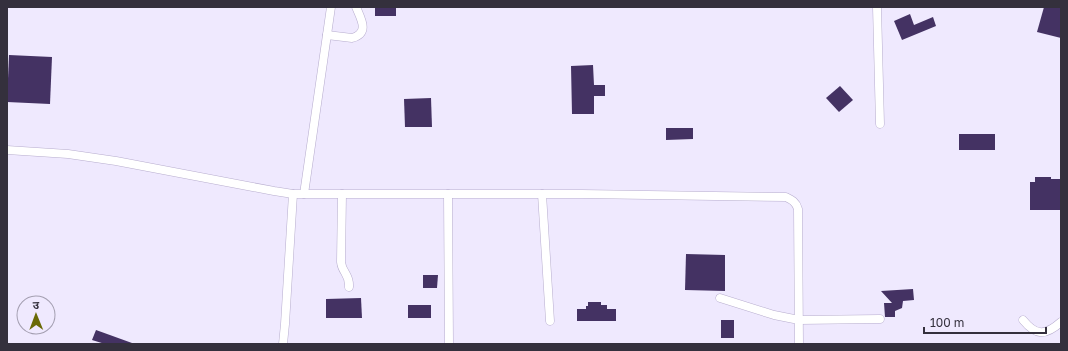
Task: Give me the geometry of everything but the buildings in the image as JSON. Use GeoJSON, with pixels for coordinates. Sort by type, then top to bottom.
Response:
{"type":"FeatureCollection","features":[{"type":"Feature","properties":{"kind":"street"},"geometry":{"type":"LineString","coordinates":[[304,194],[331,7]]}},
{"type":"Feature","properties":{"kind":"street"},"geometry":{"type":"LineString","coordinates":[[327,35],[352,38],[361,33],[363,29],[362,22],[356,7]]}},
{"type":"Feature","properties":{"kind":"street"},"geometry":{"type":"LineString","coordinates":[[877,7],[880,124]]}},
{"type":"Feature","properties":{"kind":"street"},"geometry":{"type":"LineString","coordinates":[[7,150],[68,154],[116,161],[293,194],[590,194],[786,197],[791,200],[798,209],[799,344]]}},
{"type":"Feature","properties":{"kind":"street"},"geometry":{"type":"LineString","coordinates":[[283,344],[286,324],[293,194]]}},
{"type":"Feature","properties":{"kind":"street"},"geometry":{"type":"LineString","coordinates":[[342,194],[341,262],[349,279],[349,287]]}},
{"type":"Feature","properties":{"kind":"street"},"geometry":{"type":"LineString","coordinates":[[448,194],[449,344]]}},
{"type":"Feature","properties":{"kind":"street"},"geometry":{"type":"LineString","coordinates":[[542,194],[550,321]]}},
{"type":"Feature","properties":{"kind":"street"},"geometry":{"type":"LineString","coordinates":[[720,298],[774,315],[799,320],[880,319]]}},
{"type":"Feature","properties":{"kind":"street"},"geometry":{"type":"LineString","coordinates":[[1022,320],[1032,329],[1042,332],[1047,332],[1061,322]]}}]}
